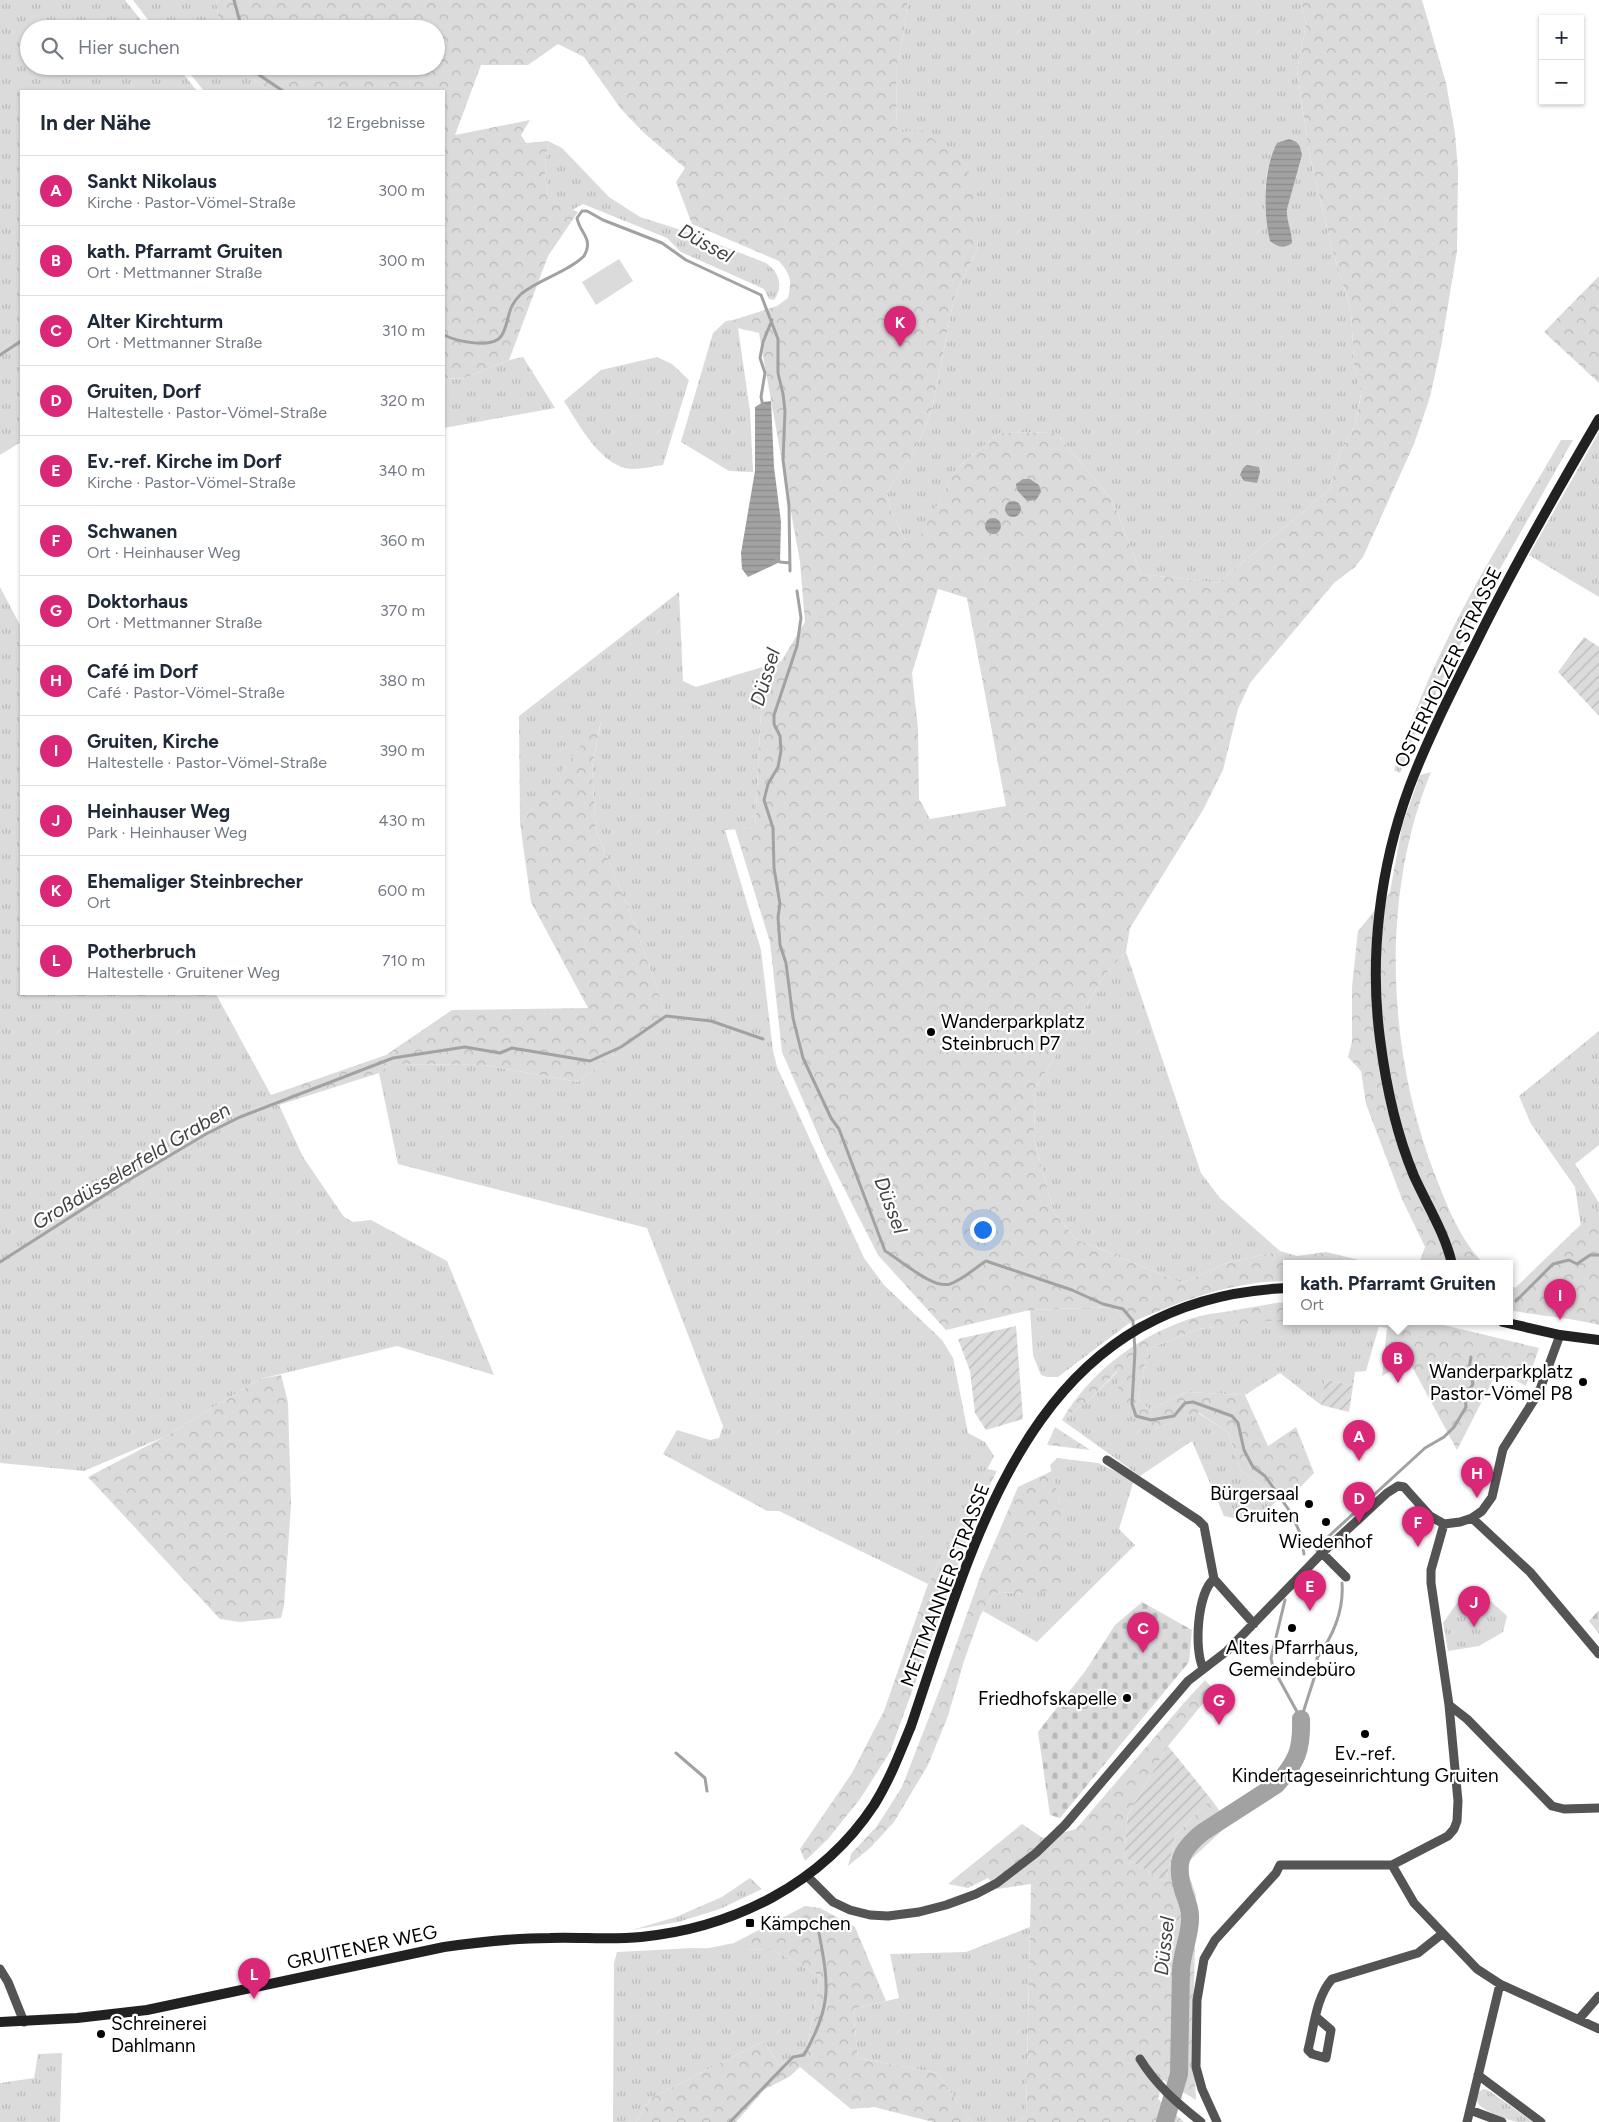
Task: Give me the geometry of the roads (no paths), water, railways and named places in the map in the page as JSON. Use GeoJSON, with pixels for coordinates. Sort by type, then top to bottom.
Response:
{"type":"FeatureCollection","features":[{"type":"Feature","properties":{"kind":"main road","name":"OSTERHOLZER STRASSE"},"geometry":{"type":"LineString","coordinates":[[1451,1260],[1444,1241],[1414,1176],[1400,1138],[1391,1104],[1380,1039],[1376,997],[1376,954],[1380,908],[1396,826],[1409,787],[1443,708],[1493,608],[1599,419]]}},
{"type":"Feature","properties":{"kind":"main road","name":"METTMANNER STRASSE"},"geometry":{"type":"LineString","coordinates":[[495,1940],[639,1937],[681,1932],[715,1924],[747,1911],[807,1876],[846,1840],[874,1804],[886,1782],[911,1726],[981,1528],[1012,1464],[1056,1398],[1108,1349],[1165,1315],[1212,1299],[1251,1291],[1283,1288]]}},
{"type":"Feature","properties":{"kind":"main road"},"geometry":{"type":"LineString","coordinates":[[1513,1324],[1560,1335],[1599,1340]]}},
{"type":"Feature","properties":{"kind":"main road","name":"GRUITENER WEG"},"geometry":{"type":"LineString","coordinates":[[0,2022],[113,2015],[148,2010],[444,1947],[495,1940]]}},
{"type":"Feature","properties":{"kind":"street"},"geometry":{"type":"LineString","coordinates":[[807,1876],[833,1902],[850,1910],[870,1915],[888,1916],[919,1912],[946,1905],[983,1890],[1019,1867],[1064,1825],[1188,1681],[1226,1651],[1322,1553],[1387,1493],[1398,1486],[1404,1486],[1430,1516],[1444,1524],[1472,1518],[1482,1511],[1492,1497],[1499,1459],[1503,1449],[1539,1392],[1560,1335]]}},
{"type":"Feature","properties":{"kind":"street"},"geometry":{"type":"LineString","coordinates":[[1107,1460],[1198,1520],[1204,1526],[1214,1579],[1254,1624]]}},
{"type":"Feature","properties":{"kind":"street"},"geometry":{"type":"LineString","coordinates":[[1472,1518],[1530,1572],[1599,1654]]}},
{"type":"Feature","properties":{"kind":"street"},"geometry":{"type":"LineString","coordinates":[[1218,2122],[1202,2089],[1196,2067],[1197,2000],[1204,1959],[1215,1940],[1276,1873],[1280,1865],[1392,1866],[1448,1836],[1457,1821],[1458,1801],[1449,1705],[1430,1584],[1431,1570],[1444,1524]]}},
{"type":"Feature","properties":{"kind":"street"},"geometry":{"type":"LineString","coordinates":[[1322,1553],[1346,1577]]}},
{"type":"Feature","properties":{"kind":"street"},"geometry":{"type":"LineString","coordinates":[[1204,1668],[1198,1654],[1200,1618],[1204,1594],[1208,1584],[1214,1579]]}},
{"type":"Feature","properties":{"kind":"street"},"geometry":{"type":"LineString","coordinates":[[1449,1705],[1467,1719],[1552,1806],[1564,1809],[1599,1808]]}},
{"type":"Feature","properties":{"kind":"street"},"geometry":{"type":"LineString","coordinates":[[1392,1866],[1410,1898],[1477,1969],[1500,1984],[1599,2029]]}},
{"type":"Feature","properties":{"kind":"street"},"geometry":{"type":"LineString","coordinates":[[1316,2017],[1324,1988],[1332,1979],[1418,1953],[1442,1934]]}},
{"type":"Feature","properties":{"kind":"street"},"geometry":{"type":"LineString","coordinates":[[0,1969],[8,1982],[24,2022]]}},
{"type":"Feature","properties":{"kind":"street"},"geometry":{"type":"LineString","coordinates":[[1467,2122],[1500,1984]]}},
{"type":"Feature","properties":{"kind":"street"},"geometry":{"type":"LineString","coordinates":[[1579,2019],[1599,1996]]}},
{"type":"Feature","properties":{"kind":"street"},"geometry":{"type":"LineString","coordinates":[[1140,2059],[1162,2088],[1201,2122]]}},
{"type":"Feature","properties":{"kind":"street"},"geometry":{"type":"LineString","coordinates":[[1478,2076],[1541,2122]]}},
{"type":"Feature","properties":{"kind":"street"},"geometry":{"type":"LineString","coordinates":[[1470,2110],[1502,2122]]}},
{"type":"Feature","properties":{"kind":"waterway","name":"Düssel"},"geometry":{"type":"LineString","coordinates":[[234,0],[239,20]]}},
{"type":"Feature","properties":{"kind":"waterway","name":"Düssel"},"geometry":{"type":"LineString","coordinates":[[259,75],[282,90]]}},
{"type":"Feature","properties":{"kind":"waterway","name":"Düssel"},"geometry":{"type":"LineString","coordinates":[[445,335],[474,343],[497,340],[502,335],[513,304],[521,294],[536,284],[570,267],[584,256],[588,245],[577,218],[582,211],[587,211],[603,220],[662,243],[686,260],[761,295],[778,339],[778,373],[785,411],[783,460],[789,506],[790,571]]}},
{"type":"Feature","properties":{"kind":"waterway"},"geometry":{"type":"LineString","coordinates":[[763,406],[761,397],[765,373],[760,358],[763,342],[772,320]]}},
{"type":"Feature","properties":{"kind":"waterway"},"geometry":{"type":"LineString","coordinates":[[0,355],[20,342]]}},
{"type":"Feature","properties":{"kind":"waterway"},"geometry":{"type":"LineString","coordinates":[[776,559],[780,562],[790,563]]}},
{"type":"Feature","properties":{"kind":"waterway","name":"Düssel"},"geometry":{"type":"LineString","coordinates":[[797,591],[801,618],[797,646],[774,715],[774,724],[780,736],[781,751],[778,767],[768,784],[764,800],[773,828],[774,868],[780,904],[778,917],[780,945],[786,963],[793,1018],[803,1058],[831,1118],[839,1129],[885,1251],[934,1282],[950,1284],[986,1261],[1072,1290],[1103,1304],[1123,1309],[1133,1321],[1135,1351],[1132,1404],[1136,1416],[1151,1420],[1174,1416],[1185,1403],[1193,1402],[1232,1416],[1238,1423],[1244,1450],[1253,1467],[1265,1476],[1291,1513],[1300,1533],[1304,1554]]}},
{"type":"Feature","properties":{"kind":"waterway","name":"Großdüsselerfeld Graben"},"geometry":{"type":"LineString","coordinates":[[0,1262],[122,1184],[206,1134],[240,1117],[393,1058],[465,1047],[500,1053],[512,1048],[590,1061],[621,1047],[666,1016],[711,1021],[763,1039]]}},
{"type":"Feature","properties":{"kind":"waterway"},"geometry":{"type":"LineString","coordinates":[[1516,1301],[1553,1264],[1569,1260],[1577,1264],[1590,1255],[1599,1255]]}},
{"type":"Feature","properties":{"kind":"waterway"},"geometry":{"type":"LineString","coordinates":[[1317,1551],[1317,1547],[1425,1448],[1444,1437],[1454,1427],[1466,1407],[1465,1397],[1473,1384],[1469,1369],[1471,1357]]}},
{"type":"Feature","properties":{"kind":"waterway"},"geometry":{"type":"LineString","coordinates":[[1301,1719],[1318,1666],[1317,1658],[1328,1641],[1339,1613],[1342,1583]]}},
{"type":"Feature","properties":{"kind":"waterway","name":"Düssel"},"geometry":{"type":"LineString","coordinates":[[1285,1600],[1271,1658],[1273,1668],[1301,1719]]}},
{"type":"Feature","properties":{"kind":"waterway","name":"Düssel"},"geometry":{"type":"LineString","coordinates":[[1165,2122],[1179,2074],[1181,1970],[1190,1923],[1189,1910],[1181,1883],[1181,1859],[1189,1845],[1203,1832],[1276,1785],[1283,1777],[1297,1755],[1301,1719]]}},
{"type":"Feature","properties":{"kind":"waterway"},"geometry":{"type":"LineString","coordinates":[[676,1753],[705,1778],[707,1791]]}},
{"type":"Feature","properties":{"kind":"waterway"},"geometry":{"type":"LineString","coordinates":[[730,2122],[793,2057],[804,2055],[813,2038],[820,2023],[826,1995],[825,1968],[819,1933]]}},
{"type":"Feature","properties":{"kind":"place","name":"Ehemaliger Steinbrecher"},"geometry":{"type":"Point","coordinates":[900,347]}},
{"type":"Feature","properties":{"kind":"place","name":"Wanderparkplatz Steinbruch P7"},"geometry":{"type":"Point","coordinates":[931,1032]}},
{"type":"Feature","properties":{"kind":"place","name":"Gruiten, Kirche"},"geometry":{"type":"Point","coordinates":[1560,1320]}},
{"type":"Feature","properties":{"kind":"place","name":"Wanderparkplatz Pastor-Vömel P8"},"geometry":{"type":"Point","coordinates":[1583,1382]}},
{"type":"Feature","properties":{"kind":"place","name":"kath. Pfarramt Gruiten"},"geometry":{"type":"Point","coordinates":[1398,1383]}},
{"type":"Feature","properties":{"kind":"place","name":"Sankt Nikolaus"},"geometry":{"type":"Point","coordinates":[1359,1461]}},
{"type":"Feature","properties":{"kind":"place","name":"Café im Dorf"},"geometry":{"type":"Point","coordinates":[1477,1498]}},
{"type":"Feature","properties":{"kind":"place","name":"Bürgersaal Gruiten"},"geometry":{"type":"Point","coordinates":[1309,1504]}},
{"type":"Feature","properties":{"kind":"place","name":"Wiedenhof"},"geometry":{"type":"Point","coordinates":[1326,1522]}},
{"type":"Feature","properties":{"kind":"place","name":"Gruiten, Dorf"},"geometry":{"type":"Point","coordinates":[1359,1523]}},
{"type":"Feature","properties":{"kind":"place","name":"Schwanen"},"geometry":{"type":"Point","coordinates":[1418,1547]}},
{"type":"Feature","properties":{"kind":"place","name":"Ev.-ref. Kirche im Dorf"},"geometry":{"type":"Point","coordinates":[1310,1611]}},
{"type":"Feature","properties":{"kind":"place","name":"Heinhauser Weg"},"geometry":{"type":"Point","coordinates":[1474,1627]}},
{"type":"Feature","properties":{"kind":"place","name":"Altes Pfarrhaus, Gemeindebüro"},"geometry":{"type":"Point","coordinates":[1292,1628]}},
{"type":"Feature","properties":{"kind":"place","name":"Alter Kirchturm"},"geometry":{"type":"Point","coordinates":[1143,1653]}},
{"type":"Feature","properties":{"kind":"place","name":"Friedhofskapelle"},"geometry":{"type":"Point","coordinates":[1127,1698]}},
{"type":"Feature","properties":{"kind":"place","name":"Doktorhaus"},"geometry":{"type":"Point","coordinates":[1219,1725]}},
{"type":"Feature","properties":{"kind":"place","name":"Ev.-ref. Kindertageseinrichtung Gruiten"},"geometry":{"type":"Point","coordinates":[1365,1734]}},
{"type":"Feature","properties":{"kind":"place","name":"Kämpchen"},"geometry":{"type":"Point","coordinates":[750,1923]}},
{"type":"Feature","properties":{"kind":"place","name":"Potherbruch"},"geometry":{"type":"Point","coordinates":[254,1999]}},
{"type":"Feature","properties":{"kind":"place","name":"Schreinerei Dahlmann"},"geometry":{"type":"Point","coordinates":[101,2034]}}]}
